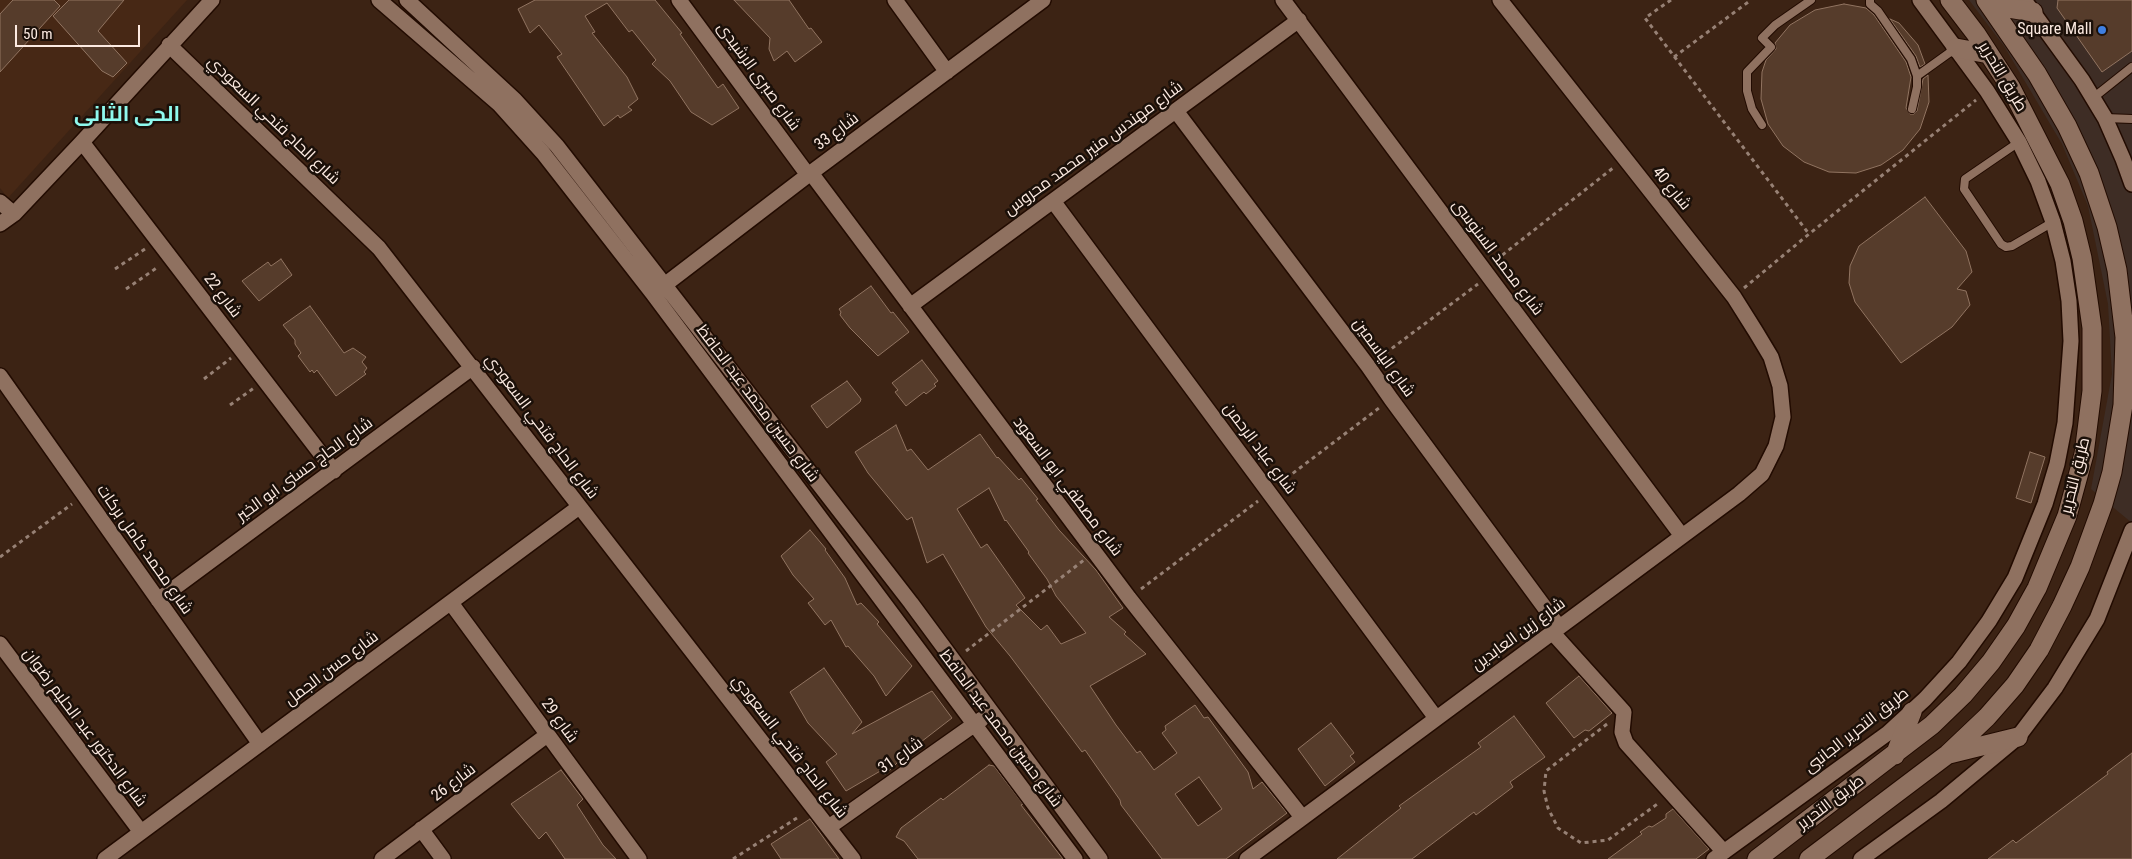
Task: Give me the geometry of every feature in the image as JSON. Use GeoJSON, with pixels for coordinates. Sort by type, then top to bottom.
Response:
{"type":"FeatureCollection","features":[{"type":"Feature","properties":{"kind":"street"},"geometry":{"type":"LineString","coordinates":[[0,224],[14,214],[212,0]]}},
{"type":"Feature","properties":{"kind":"street","name":"شارع حسين محمد عبد الحافظ"},"geometry":{"type":"LineString","coordinates":[[379,0],[499,104],[543,153],[653,294],[1075,859]]}},
{"type":"Feature","properties":{"kind":"street","name":"شارع حسين محمد عبد الحافظ"},"geometry":{"type":"LineString","coordinates":[[406,0],[515,100],[541,127],[665,284],[953,660],[1100,859]]}},
{"type":"Feature","properties":{"kind":"street","name":"شارع صبرى الرشيدى"},"geometry":{"type":"LineString","coordinates":[[679,0],[810,174]]}},
{"type":"Feature","properties":{"kind":"street"},"geometry":{"type":"LineString","coordinates":[[895,0],[947,72]]}},
{"type":"Feature","properties":{"kind":"street","name":"شارع 33"},"geometry":{"type":"LineString","coordinates":[[653,294],[1043,0]]}},
{"type":"Feature","properties":{"kind":"street","name":"شارع محمد السنوسى"},"geometry":{"type":"LineString","coordinates":[[1283,0],[1682,536]]}},
{"type":"Feature","properties":{"kind":"street","name":"شارع 40"},"geometry":{"type":"LineString","coordinates":[[1500,0],[1734,297],[1771,357],[1780,386],[1783,416]]}},
{"type":"Feature","properties":{"kind":"street","name":"طريق التحرير الجانبى"},"geometry":{"type":"LineString","coordinates":[[1719,855],[1888,733],[1925,699],[1959,662],[1989,622],[2015,578],[2047,496],[2057,464],[2064,423],[2071,341],[2066,285],[2053,222],[2038,181],[2019,142],[1987,91],[1920,0]]}},
{"type":"Feature","properties":{"kind":"street","name":"طريق التحرير"},"geometry":{"type":"LineString","coordinates":[[1757,859],[1932,725],[1963,695],[1991,662],[2016,626],[2037,588],[2067,516],[2079,478],[2089,423],[2093,360],[2092,328],[2082,258],[2073,221],[2060,184],[2040,141],[2011,88],[1950,0]]}},
{"type":"Feature","properties":{"kind":"street"},"geometry":{"type":"LineString","coordinates":[[1988,2],[2028,6],[2082,80],[2105,118],[2132,184]]}},
{"type":"Feature","properties":{"kind":"street","name":"طريق التحرير"},"geometry":{"type":"LineString","coordinates":[[1812,856],[1948,754],[1987,717],[2015,685],[2038,650],[2062,606],[2104,504],[2112,472],[2123,405],[2125,371],[2122,304],[2117,270],[2107,226],[2089,173],[2067,126],[2037,74],[1988,2]]}},
{"type":"Feature","properties":{"kind":"street","name":"شارع مهندس منير محمد محروس"},"geometry":{"type":"LineString","coordinates":[[910,306],[1298,20]]}},
{"type":"Feature","properties":{"kind":"street","name":"شارع الحاج فتحي السعودي"},"geometry":{"type":"LineString","coordinates":[[169,45],[379,248],[853,859]]}},
{"type":"Feature","properties":{"kind":"street"},"geometry":{"type":"LineString","coordinates":[[1956,48],[1989,54]]}},
{"type":"Feature","properties":{"kind":"street","name":"شارع الياسمين"},"geometry":{"type":"LineString","coordinates":[[1176,110],[1368,366],[1556,629],[1624,712]]}},
{"type":"Feature","properties":{"kind":"street","name":"شارع 22"},"geometry":{"type":"LineString","coordinates":[[82,142],[334,471]]}},
{"type":"Feature","properties":{"kind":"street","name":"شارع مصطفي ابو السعود"},"geometry":{"type":"LineString","coordinates":[[810,174],[1094,552],[1302,817]]}},
{"type":"Feature","properties":{"kind":"street","name":"شارع عباد الرحمن"},"geometry":{"type":"LineString","coordinates":[[1053,201],[1436,718]]}},
{"type":"Feature","properties":{"kind":"street"},"geometry":{"type":"LineString","coordinates":[[0,202],[14,214]]}},
{"type":"Feature","properties":{"kind":"street","name":"شارع الحاج حسنى ابو الخير"},"geometry":{"type":"LineString","coordinates":[[158,600],[473,367]]}},
{"type":"Feature","properties":{"kind":"street","name":"شارع محمد كامل بركات"},"geometry":{"type":"LineString","coordinates":[[0,376],[260,744]]}},
{"type":"Feature","properties":{"kind":"street","name":"شارع زين العابدين"},"geometry":{"type":"LineString","coordinates":[[1247,859],[1739,494],[1762,474],[1776,446],[1783,416]]}},
{"type":"Feature","properties":{"kind":"street","name":"شارع حسن الجمل"},"geometry":{"type":"LineString","coordinates":[[105,859],[580,507]]}},
{"type":"Feature","properties":{"kind":"street"},"geometry":{"type":"LineString","coordinates":[[1861,859],[1941,801],[2018,737],[2055,688],[2097,619],[2130,547],[2132,530]]}},
{"type":"Feature","properties":{"kind":"street","name":"شارع 29"},"geometry":{"type":"LineString","coordinates":[[451,603],[639,859]]}},
{"type":"Feature","properties":{"kind":"street","name":"شارع الدكتور عبد الحليم رضوان"},"geometry":{"type":"LineString","coordinates":[[0,644],[141,832]]}},
{"type":"Feature","properties":{"kind":"street","name":"شارع 31"},"geometry":{"type":"LineString","coordinates":[[829,827],[976,725],[991,712]]}},
{"type":"Feature","properties":{"kind":"street"},"geometry":{"type":"LineString","coordinates":[[1624,712],[1622,732],[1626,743],[1671,793],[1719,855]]}},
{"type":"Feature","properties":{"kind":"street"},"geometry":{"type":"LineString","coordinates":[[1895,755],[1912,712]]}},
{"type":"Feature","properties":{"kind":"street","name":"شارع 26"},"geometry":{"type":"LineString","coordinates":[[382,859],[547,735]]}},
{"type":"Feature","properties":{"kind":"street"},"geometry":{"type":"LineString","coordinates":[[1948,754],[2018,737]]}},
{"type":"Feature","properties":{"kind":"street"},"geometry":{"type":"LineString","coordinates":[[1840,797],[1838,802],[1841,812],[1849,819],[1859,821]]}},
{"type":"Feature","properties":{"kind":"street"},"geometry":{"type":"LineString","coordinates":[[422,829],[443,859]]}},
{"type":"Feature","properties":{"kind":"street"},"geometry":{"type":"LineString","coordinates":[[1795,831],[1809,838],[1815,848],[1812,856]]}},
{"type":"Feature","properties":{"kind":"lane"},"geometry":{"type":"LineString","coordinates":[[1762,125],[1752,109],[1747,91],[1747,72],[1771,47],[1762,38],[1775,25],[1811,0]]}},
{"type":"Feature","properties":{"kind":"lane"},"geometry":{"type":"LineString","coordinates":[[1870,0],[1870,4],[1878,11],[1911,59],[1917,76],[1917,87],[1912,109]]}},
{"type":"Feature","properties":{"kind":"lane"},"geometry":{"type":"LineString","coordinates":[[1917,76],[1956,48]]}},
{"type":"Feature","properties":{"kind":"lane"},"geometry":{"type":"LineString","coordinates":[[2093,98],[2132,67]]}},
{"type":"Feature","properties":{"kind":"lane"},"geometry":{"type":"LineString","coordinates":[[2105,118],[2132,119]]}},
{"type":"Feature","properties":{"kind":"lane"},"geometry":{"type":"LineString","coordinates":[[2019,142],[1965,179],[1964,189],[2000,244],[2006,247],[2012,246],[2053,222]]}},
{"type":"Feature","properties":{"kind":"path"},"geometry":{"type":"LineString","coordinates":[[1671,0],[1645,18],[1809,234]]}},
{"type":"Feature","properties":{"kind":"path"},"geometry":{"type":"LineString","coordinates":[[1674,57],[1751,0]]}},
{"type":"Feature","properties":{"kind":"path"},"geometry":{"type":"LineString","coordinates":[[1734,297],[1987,91]]}},
{"type":"Feature","properties":{"kind":"path"},"geometry":{"type":"LineString","coordinates":[[1368,366],[1486,273],[1624,159]]}},
{"type":"Feature","properties":{"kind":"path"},"geometry":{"type":"LineString","coordinates":[[115,269],[157,240]]}},
{"type":"Feature","properties":{"kind":"path"},"geometry":{"type":"LineString","coordinates":[[126,290],[171,258]]}},
{"type":"Feature","properties":{"kind":"path"},"geometry":{"type":"LineString","coordinates":[[204,379],[241,350]]}},
{"type":"Feature","properties":{"kind":"path"},"geometry":{"type":"LineString","coordinates":[[230,405],[265,381]]}},
{"type":"Feature","properties":{"kind":"path"},"geometry":{"type":"LineString","coordinates":[[0,557],[84,495]]}},
{"type":"Feature","properties":{"kind":"path"},"geometry":{"type":"LineString","coordinates":[[953,660],[1094,552]]}},
{"type":"Feature","properties":{"kind":"path"},"geometry":{"type":"LineString","coordinates":[[1624,712],[1546,772],[1544,790],[1548,808],[1558,828],[1581,843],[1608,840],[1671,793]]}},
{"type":"Feature","properties":{"kind":"path"},"geometry":{"type":"LineString","coordinates":[[733,859],[813,808]]}},
{"type":"Feature","properties":{"kind":"shaded area"},"geometry":{"type":"Polygon","coordinates":[[[0,0],[187,0],[8,198],[0,188],[0,0]]]}},
{"type":"Feature","properties":{"kind":"shaded area"},"geometry":{"type":"Polygon","coordinates":[[[1969,0],[2132,0],[2132,523],[2091,489],[2112,374],[2108,304],[2088,206],[2062,144],[2004,46],[1969,0]]]}},
{"type":"Feature","properties":{"kind":"building"},"geometry":{"type":"Polygon","coordinates":[[[13,0],[54,0],[60,6],[0,72],[0,14],[13,0]]]}},
{"type":"Feature","properties":{"kind":"building"},"geometry":{"type":"Polygon","coordinates":[[[69,0],[124,0],[98,31],[127,63],[113,77],[102,71],[53,16],[69,0]]]}},
{"type":"Feature","properties":{"kind":"building"},"geometry":{"type":"Polygon","coordinates":[[[535,0],[655,0],[682,33],[680,34],[718,88],[723,84],[739,108],[712,125],[691,112],[670,81],[652,64],[656,60],[632,30],[629,32],[607,3],[585,16],[595,32],[592,33],[627,77],[638,99],[628,107],[632,110],[620,118],[618,115],[604,126],[557,57],[562,54],[539,25],[530,33],[518,9],[535,0]]]}},
{"type":"Feature","properties":{"kind":"building"},"geometry":{"type":"Polygon","coordinates":[[[734,0],[789,0],[809,29],[811,28],[822,42],[795,62],[787,51],[774,61],[769,49],[770,38],[734,0]]]}},
{"type":"Feature","properties":{"kind":"building","name":"Square Mall"},"geometry":{"type":"Polygon","coordinates":[[[2058,0],[2132,0],[2132,51],[2102,72],[2057,8],[2058,0]]]}},
{"type":"Feature","properties":{"kind":"building"},"geometry":{"type":"Polygon","coordinates":[[[1844,4],[1866,8],[1874,15],[1906,62],[1911,77],[1906,108],[1910,114],[1914,114],[1917,111],[1923,79],[1928,75],[1929,102],[1920,129],[1903,150],[1881,165],[1856,173],[1829,172],[1804,162],[1783,146],[1768,124],[1761,99],[1762,72],[1766,60],[1776,49],[1775,43],[1790,25],[1815,10],[1844,4]]]}},
{"type":"Feature","properties":{"kind":"building"},"geometry":{"type":"Polygon","coordinates":[[[1890,19],[1899,23],[1918,45],[1925,64],[1920,67],[1916,56],[1890,19]]]}},
{"type":"Feature","properties":{"kind":"building"},"geometry":{"type":"Polygon","coordinates":[[[1925,197],[1966,251],[1972,272],[1957,289],[1966,291],[1970,305],[1952,327],[1901,363],[1855,302],[1849,283],[1850,266],[1859,246],[1925,197]]]}},
{"type":"Feature","properties":{"kind":"building"},"geometry":{"type":"Polygon","coordinates":[[[281,259],[292,275],[259,301],[242,281],[268,262],[271,266],[281,259]]]}},
{"type":"Feature","properties":{"kind":"building"},"geometry":{"type":"Polygon","coordinates":[[[871,286],[891,313],[893,312],[909,332],[878,356],[850,328],[840,315],[839,309],[871,286]]]}},
{"type":"Feature","properties":{"kind":"building"},"geometry":{"type":"Polygon","coordinates":[[[310,306],[344,353],[353,348],[366,357],[362,362],[367,368],[364,372],[366,374],[336,396],[317,370],[314,373],[312,370],[310,372],[298,356],[301,353],[295,344],[295,340],[283,325],[310,306]]]}},
{"type":"Feature","properties":{"kind":"building"},"geometry":{"type":"Polygon","coordinates":[[[922,360],[938,381],[934,384],[936,386],[926,394],[924,392],[906,406],[895,392],[898,390],[892,383],[922,360]]]}},
{"type":"Feature","properties":{"kind":"building"},"geometry":{"type":"Polygon","coordinates":[[[847,381],[861,399],[860,402],[827,428],[811,406],[847,381]]]}},
{"type":"Feature","properties":{"kind":"building"},"geometry":{"type":"Polygon","coordinates":[[[896,425],[907,451],[911,449],[928,470],[980,434],[997,458],[1019,480],[1021,478],[1059,530],[1096,570],[1123,608],[1109,617],[1146,654],[1090,686],[1137,753],[1140,751],[1154,770],[1177,753],[1162,733],[1166,730],[1165,726],[1195,705],[1204,718],[1208,717],[1248,772],[1253,789],[1262,782],[1287,813],[1226,859],[1162,859],[1121,805],[1120,800],[1085,750],[1082,752],[986,627],[943,554],[927,563],[912,517],[907,520],[868,473],[855,452],[896,425]],[[989,488],[957,509],[981,548],[987,544],[1025,598],[1016,605],[1041,630],[1047,625],[1061,644],[1086,633],[1056,596],[1029,552],[1005,521],[989,488]],[[1199,777],[1175,794],[1198,826],[1222,809],[1199,777]]]}},
{"type":"Feature","properties":{"kind":"building"},"geometry":{"type":"Polygon","coordinates":[[[2030,452],[2045,457],[2031,503],[2016,498],[2030,452]]]}},
{"type":"Feature","properties":{"kind":"building"},"geometry":{"type":"Polygon","coordinates":[[[810,530],[826,549],[845,578],[857,605],[861,603],[879,622],[877,624],[912,666],[886,696],[874,676],[848,646],[846,647],[831,620],[825,625],[808,603],[814,599],[793,575],[781,556],[810,530]]]}},
{"type":"Feature","properties":{"kind":"building"},"geometry":{"type":"Polygon","coordinates":[[[824,668],[862,722],[852,734],[932,691],[952,718],[908,752],[885,775],[882,770],[846,791],[826,762],[837,754],[808,723],[790,692],[824,668]]]}},
{"type":"Feature","properties":{"kind":"building"},"geometry":{"type":"Polygon","coordinates":[[[1579,676],[1612,713],[1589,731],[1585,730],[1574,738],[1546,703],[1579,676]]]}},
{"type":"Feature","properties":{"kind":"building"},"geometry":{"type":"Polygon","coordinates":[[[1514,716],[1545,757],[1510,782],[1513,787],[1476,815],[1474,812],[1412,859],[1337,859],[1401,808],[1399,806],[1481,747],[1478,743],[1514,716]]]}},
{"type":"Feature","properties":{"kind":"building"},"geometry":{"type":"Polygon","coordinates":[[[1331,723],[1354,753],[1350,756],[1355,762],[1325,786],[1298,749],[1331,723]]]}},
{"type":"Feature","properties":{"kind":"building"},"geometry":{"type":"Polygon","coordinates":[[[2132,753],[2132,859],[1988,859],[2013,840],[2016,843],[2108,774],[2107,772],[2132,753]]]}},
{"type":"Feature","properties":{"kind":"building"},"geometry":{"type":"Polygon","coordinates":[[[989,765],[994,766],[1023,804],[1021,805],[1063,859],[918,859],[904,841],[896,837],[901,828],[941,798],[943,800],[989,765]]]}},
{"type":"Feature","properties":{"kind":"building"},"geometry":{"type":"Polygon","coordinates":[[[561,770],[583,799],[577,805],[603,845],[616,859],[565,859],[546,832],[539,839],[511,804],[561,770]]]}},
{"type":"Feature","properties":{"kind":"building"},"geometry":{"type":"Polygon","coordinates":[[[1673,809],[1709,849],[1696,859],[1608,859],[1642,834],[1640,832],[1666,818],[1666,814],[1673,809]]]}},
{"type":"Feature","properties":{"kind":"building"},"geometry":{"type":"Polygon","coordinates":[[[810,819],[839,859],[781,859],[771,844],[810,819]]]}},
{"type":"Feature","properties":{"kind":"place","name":"Square Mall"},"geometry":{"type":"Point","coordinates":[2102,30]}},
{"type":"Feature","properties":{"kind":"district","name":"الحى الثانى"},"geometry":{"type":"Point","coordinates":[127,116]}}]}
